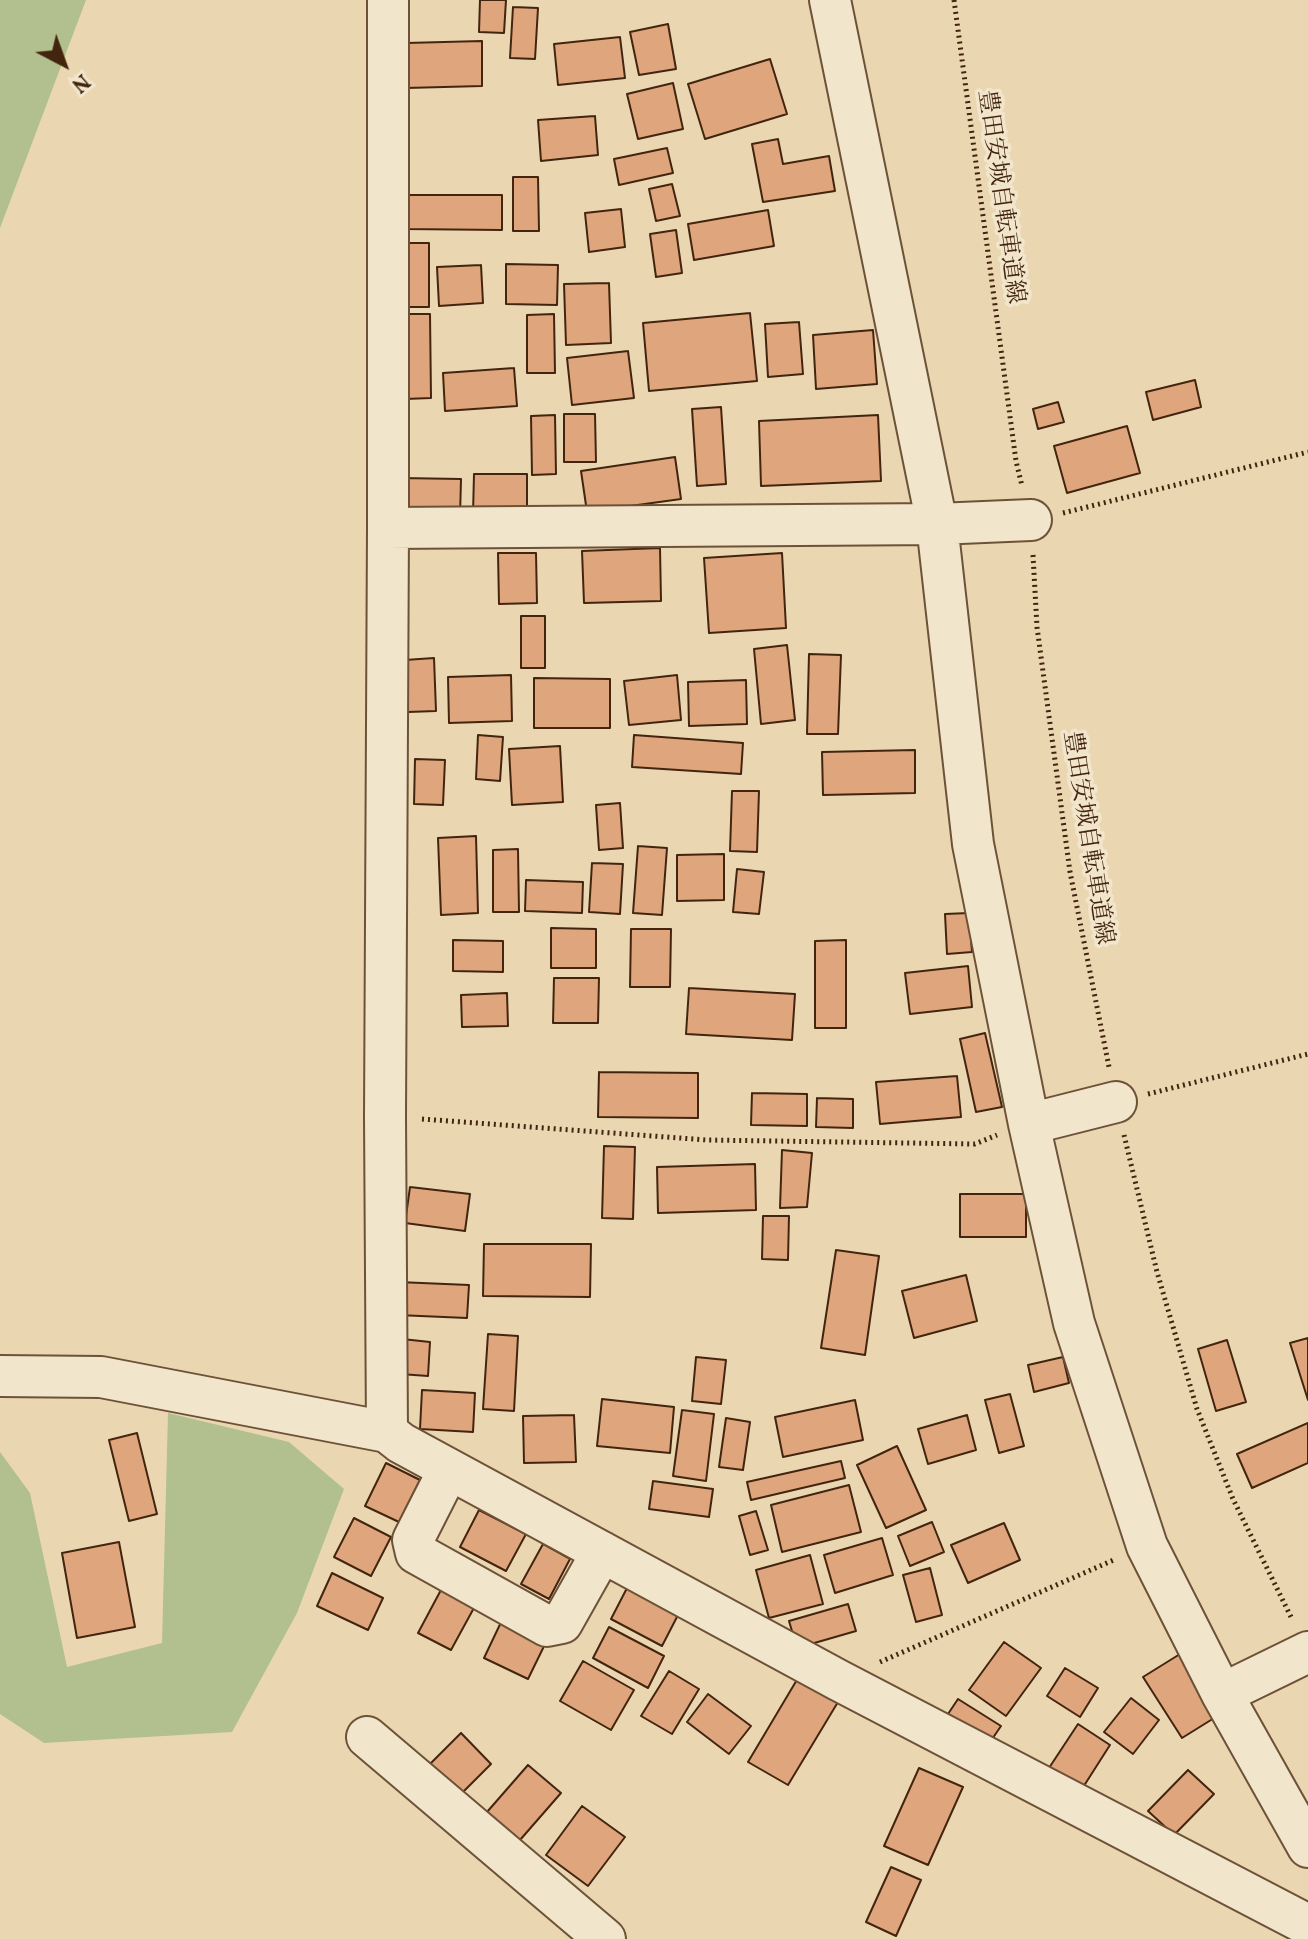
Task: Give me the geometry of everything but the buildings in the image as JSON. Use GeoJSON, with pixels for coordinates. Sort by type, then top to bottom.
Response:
{"type":"FeatureCollection","features":[{"type":"Feature","properties":{"kind":"street"},"geometry":{"type":"LineString","coordinates":[[387,1432],[388,0]]}},
{"type":"Feature","properties":{"kind":"street"},"geometry":{"type":"LineString","coordinates":[[830,0],[937,524],[973,844],[1029,1124],[1074,1323],[1147,1546],[1222,1694],[1308,1847]]}},
{"type":"Feature","properties":{"kind":"street"},"geometry":{"type":"LineString","coordinates":[[388,528],[937,524],[1031,520]]}},
{"type":"Feature","properties":{"kind":"street"},"geometry":{"type":"LineString","coordinates":[[1029,1124],[1116,1102]]}},
{"type":"Feature","properties":{"kind":"street"},"geometry":{"type":"LineString","coordinates":[[0,1376],[101,1377],[387,1432],[401,1443],[838,1680],[1308,1925]]}},
{"type":"Feature","properties":{"kind":"street"},"geometry":{"type":"LineString","coordinates":[[449,1469],[413,1540],[416,1553],[547,1626],[562,1623],[602,1552]]}},
{"type":"Feature","properties":{"kind":"street"},"geometry":{"type":"LineString","coordinates":[[1222,1694],[1301,1638]]}},
{"type":"Feature","properties":{"kind":"street"},"geometry":{"type":"LineString","coordinates":[[367,1737],[605,1939]]}},
{"type":"Feature","properties":{"kind":"path","name":"豊田安城自転車道線"},"geometry":{"type":"LineString","coordinates":[[954,0],[1016,461],[1031,520],[1037,627],[1070,872],[1116,1102],[1157,1272],[1197,1409],[1233,1499],[1301,1638]]}},
{"type":"Feature","properties":{"kind":"path"},"geometry":{"type":"LineString","coordinates":[[1031,520],[1308,452]]}},
{"type":"Feature","properties":{"kind":"path"},"geometry":{"type":"LineString","coordinates":[[1116,1102],[1308,1054]]}},
{"type":"Feature","properties":{"kind":"path"},"geometry":{"type":"LineString","coordinates":[[385,1116],[707,1140],[975,1144],[1029,1124]]}},
{"type":"Feature","properties":{"kind":"path"},"geometry":{"type":"LineString","coordinates":[[838,1680],[1147,1546]]}},
{"type":"Feature","properties":{"kind":"green space"},"geometry":{"type":"Polygon","coordinates":[[[0,0],[86,0],[0,228],[0,0]]]}},
{"type":"Feature","properties":{"kind":"green space"},"geometry":{"type":"Polygon","coordinates":[[[168,1413],[289,1442],[344,1489],[297,1613],[232,1732],[44,1743],[0,1714],[0,1452],[30,1493],[67,1667],[162,1643],[168,1413]]]}}]}
